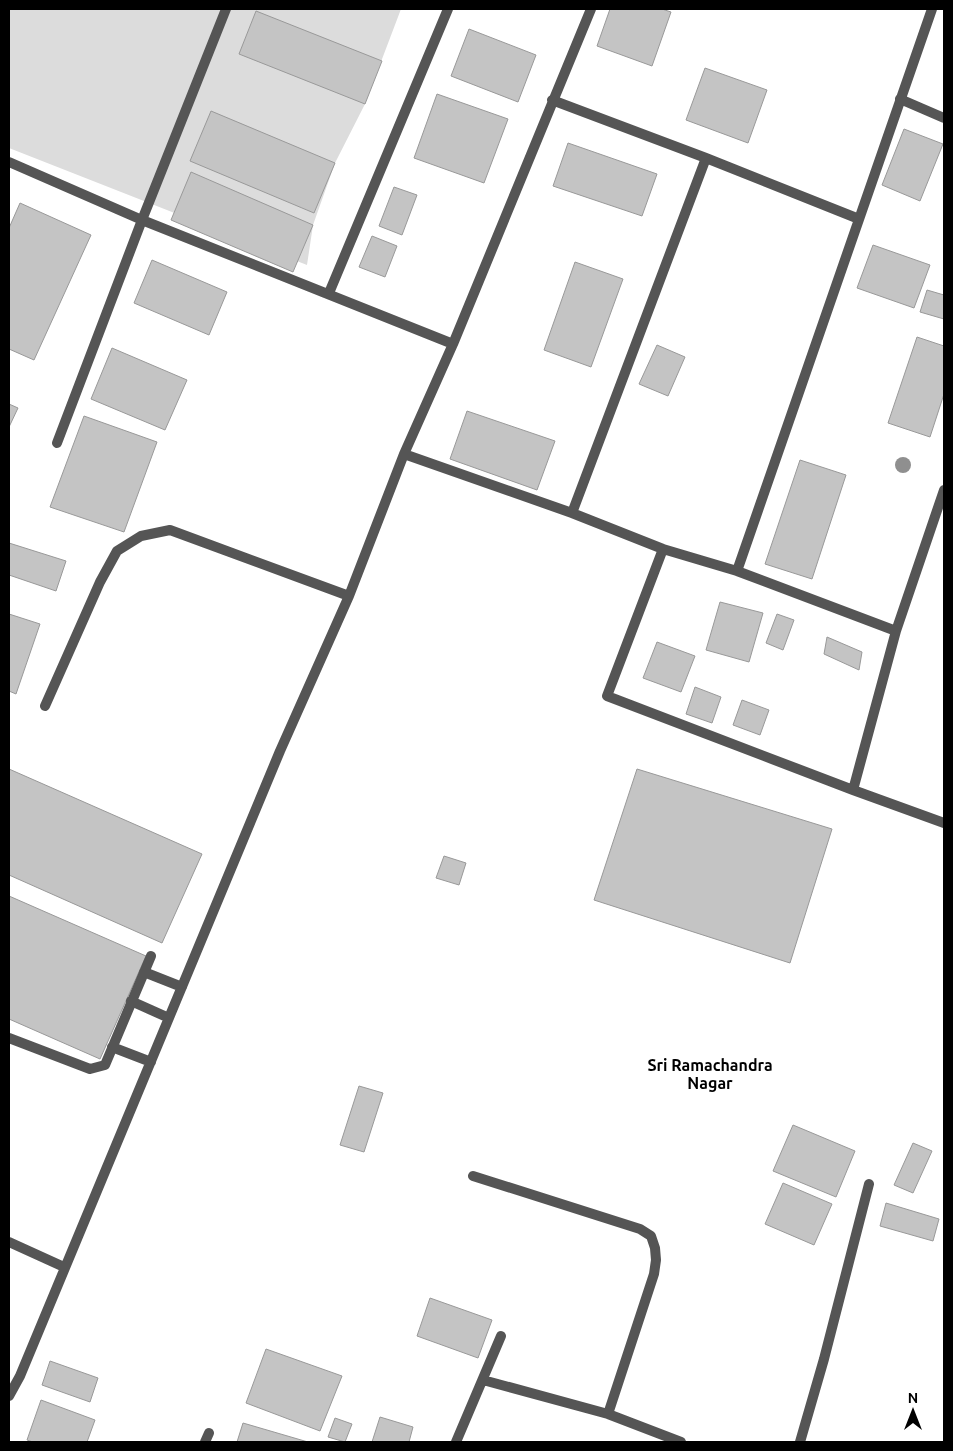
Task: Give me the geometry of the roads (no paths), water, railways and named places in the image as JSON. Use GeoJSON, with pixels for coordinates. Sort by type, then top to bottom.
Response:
{"type":"FeatureCollection","features":[{"type":"Feature","properties":{"kind":"street"},"geometry":{"type":"LineString","coordinates":[[57,443],[142,220],[226,9]]}},
{"type":"Feature","properties":{"kind":"street"},"geometry":{"type":"LineString","coordinates":[[329,293],[448,9]]}},
{"type":"Feature","properties":{"kind":"street"},"geometry":{"type":"LineString","coordinates":[[9,1396],[20,1376],[280,751],[349,596],[404,454],[453,344],[591,9]]}},
{"type":"Feature","properties":{"kind":"street"},"geometry":{"type":"LineString","coordinates":[[737,571],[932,9]]}},
{"type":"Feature","properties":{"kind":"street"},"geometry":{"type":"LineString","coordinates":[[900,99],[944,118]]}},
{"type":"Feature","properties":{"kind":"street"},"geometry":{"type":"LineString","coordinates":[[552,100],[706,158],[859,219]]}},
{"type":"Feature","properties":{"kind":"street"},"geometry":{"type":"LineString","coordinates":[[572,513],[706,158]]}},
{"type":"Feature","properties":{"kind":"street"},"geometry":{"type":"LineString","coordinates":[[9,162],[142,220],[453,344]]}},
{"type":"Feature","properties":{"kind":"street"},"geometry":{"type":"LineString","coordinates":[[404,454],[572,513],[663,549],[737,571],[896,631]]}},
{"type":"Feature","properties":{"kind":"street"},"geometry":{"type":"LineString","coordinates":[[853,790],[896,631],[944,490]]}},
{"type":"Feature","properties":{"kind":"street"},"geometry":{"type":"LineString","coordinates":[[45,706],[100,582],[117,551],[141,536],[170,530],[349,596]]}},
{"type":"Feature","properties":{"kind":"street"},"geometry":{"type":"LineString","coordinates":[[663,549],[606,696],[944,823]]}},
{"type":"Feature","properties":{"kind":"street"},"geometry":{"type":"LineString","coordinates":[[9,1038],[90,1069],[105,1065],[151,956]]}},
{"type":"Feature","properties":{"kind":"street"},"geometry":{"type":"LineString","coordinates":[[144,972],[182,987]]}},
{"type":"Feature","properties":{"kind":"street"},"geometry":{"type":"LineString","coordinates":[[132,1001],[170,1018]]}},
{"type":"Feature","properties":{"kind":"street"},"geometry":{"type":"LineString","coordinates":[[112,1047],[151,1062]]}},
{"type":"Feature","properties":{"kind":"street"},"geometry":{"type":"LineString","coordinates":[[473,1176],[640,1229],[650,1236],[655,1248],[654,1274],[608,1414]]}},
{"type":"Feature","properties":{"kind":"street"},"geometry":{"type":"LineString","coordinates":[[800,1442],[824,1359],[869,1184]]}},
{"type":"Feature","properties":{"kind":"street"},"geometry":{"type":"LineString","coordinates":[[9,1242],[64,1267]]}},
{"type":"Feature","properties":{"kind":"street"},"geometry":{"type":"LineString","coordinates":[[456,1442],[501,1336]]}},
{"type":"Feature","properties":{"kind":"street"},"geometry":{"type":"LineString","coordinates":[[483,1380],[608,1414],[681,1442]]}},
{"type":"Feature","properties":{"kind":"district","name":"Sri Ramachandra Nagar"},"geometry":{"type":"Point","coordinates":[710,1074]}}]}
